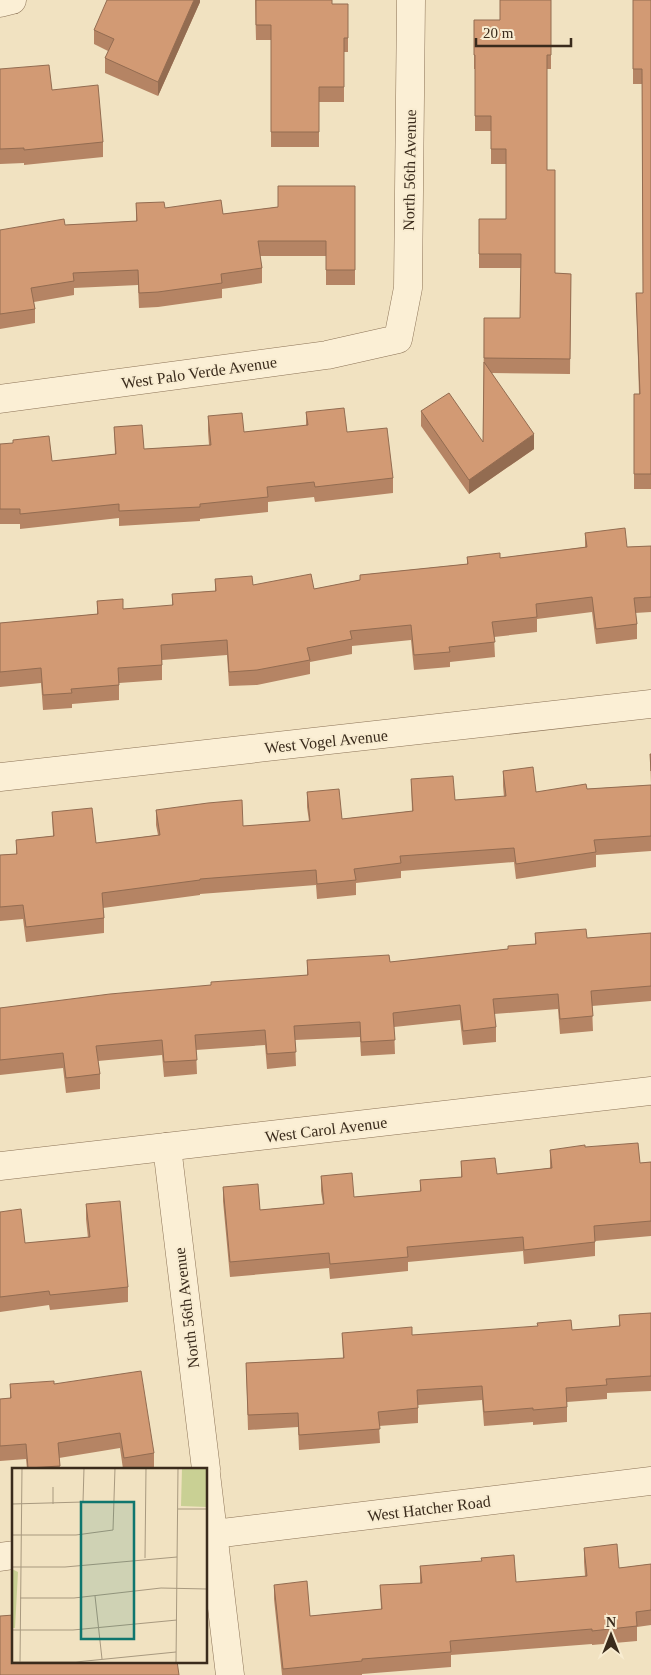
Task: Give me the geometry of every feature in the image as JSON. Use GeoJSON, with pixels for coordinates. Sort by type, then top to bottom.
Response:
{"type":"FeatureCollection","features":[{"type":"Feature","properties":{"kind":"street"},"geometry":{"type":"LineString","coordinates":[[0,3],[12,0]]}},
{"type":"Feature","properties":{"kind":"street","name":"North 56th Avenue"},"geometry":{"type":"LineString","coordinates":[[398,339],[408,288],[411,0]]}},
{"type":"Feature","properties":{"kind":"street","name":"West Palo Verde Avenue"},"geometry":{"type":"LineString","coordinates":[[0,399],[327,355],[398,339]]}},
{"type":"Feature","properties":{"kind":"street","name":"West Vogel Avenue"},"geometry":{"type":"LineString","coordinates":[[0,777],[651,704]]}},
{"type":"Feature","properties":{"kind":"street","name":"West Carol Avenue"},"geometry":{"type":"LineString","coordinates":[[0,1166],[651,1091]]}},
{"type":"Feature","properties":{"kind":"street","name":"North 56th Avenue"},"geometry":{"type":"LineString","coordinates":[[167,1147],[206,1468]]}},
{"type":"Feature","properties":{"kind":"street","name":"West Hatcher Road"},"geometry":{"type":"LineString","coordinates":[[210,1534],[651,1481]]}},
{"type":"Feature","properties":{"kind":"street"},"geometry":{"type":"LineString","coordinates":[[208,1504],[210,1534],[230,1675]]}},
{"type":"Feature","properties":{"kind":"building"},"geometry":{"type":"Polygon","coordinates":[[[107,0],[194,0],[158,82],[105,58],[114,39],[94,30],[107,0]]]}},
{"type":"Feature","properties":{"kind":"building"},"geometry":{"type":"Polygon","coordinates":[[[256,0],[332,0],[332,4],[348,4],[348,38],[344,38],[344,87],[319,87],[319,132],[271,132],[271,25],[256,25],[256,0]]]}},
{"type":"Feature","properties":{"kind":"building"},"geometry":{"type":"Polygon","coordinates":[[[500,0],[551,0],[551,55],[547,55],[547,170],[555,170],[555,273],[571,274],[570,359],[484,358],[484,318],[520,318],[521,254],[479,254],[479,219],[506,219],[506,149],[491,149],[491,116],[475,116],[474,20],[500,20],[500,0]]]}},
{"type":"Feature","properties":{"kind":"building"},"geometry":{"type":"Polygon","coordinates":[[[633,0],[651,0],[651,474],[634,474],[634,394],[640,394],[636,293],[643,293],[642,69],[633,69],[633,0]]]}},
{"type":"Feature","properties":{"kind":"building"},"geometry":{"type":"Polygon","coordinates":[[[49,65],[52,90],[98,85],[103,142],[24,150],[24,148],[0,149],[0,69],[49,65]]]}},
{"type":"Feature","properties":{"kind":"building"},"geometry":{"type":"Polygon","coordinates":[[[278,186],[355,186],[355,270],[326,270],[326,241],[258,241],[262,268],[221,274],[222,283],[139,293],[138,270],[73,273],[74,281],[31,288],[35,309],[0,314],[0,230],[64,219],[65,225],[137,221],[136,203],[164,202],[165,208],[221,200],[223,214],[278,207],[278,186]]]}},
{"type":"Feature","properties":{"kind":"building"},"geometry":{"type":"Polygon","coordinates":[[[484,362],[534,434],[469,480],[421,411],[449,393],[483,442],[484,362]]]}},
{"type":"Feature","properties":{"kind":"building"},"geometry":{"type":"Polygon","coordinates":[[[344,408],[347,432],[387,428],[393,478],[315,487],[314,482],[267,487],[268,497],[200,504],[200,507],[119,511],[119,504],[20,514],[20,509],[0,509],[0,444],[13,443],[13,440],[49,436],[52,461],[116,454],[114,427],[142,425],[144,449],[211,445],[208,416],[242,413],[244,432],[308,425],[306,412],[344,408]]]}},
{"type":"Feature","properties":{"kind":"building"},"geometry":{"type":"Polygon","coordinates":[[[625,528],[627,547],[651,546],[651,597],[634,598],[637,624],[596,629],[592,597],[536,604],[537,617],[492,622],[495,642],[449,647],[450,652],[414,655],[411,625],[350,631],[352,639],[307,648],[310,660],[257,670],[229,672],[227,640],[161,645],[162,665],[118,668],[119,685],[71,689],[72,693],[43,695],[41,668],[0,672],[0,623],[98,614],[97,601],[123,599],[123,609],[173,605],[172,594],[216,591],[215,579],[252,576],[253,585],[311,574],[314,589],[360,580],[360,575],[468,564],[467,557],[500,553],[500,558],[587,547],[585,533],[625,528]]]}},
{"type":"Feature","properties":{"kind":"building"},"geometry":{"type":"Polygon","coordinates":[[[533,767],[536,792],[586,784],[587,789],[651,785],[651,836],[594,840],[596,852],[516,864],[514,848],[400,856],[401,863],[354,869],[356,880],[317,884],[316,870],[200,879],[102,893],[104,918],[26,927],[23,905],[0,907],[0,855],[17,854],[16,840],[54,836],[52,812],[92,808],[96,843],[160,835],[156,810],[208,803],[242,800],[243,826],[310,821],[307,792],[339,789],[342,819],[413,811],[411,779],[453,776],[455,800],[506,796],[503,771],[533,767]]]}},
{"type":"Feature","properties":{"kind":"building"},"geometry":{"type":"Polygon","coordinates":[[[586,929],[587,938],[651,933],[651,986],[591,991],[593,1016],[560,1019],[558,994],[493,999],[496,1027],[463,1031],[460,1005],[393,1013],[395,1040],[361,1042],[360,1022],[294,1026],[296,1052],[267,1054],[265,1030],[195,1035],[197,1060],[164,1062],[162,1040],[96,1046],[100,1074],[66,1078],[63,1053],[0,1060],[0,1008],[110,994],[211,985],[211,982],[308,975],[307,960],[389,955],[390,962],[508,949],[508,946],[536,944],[535,933],[586,929]]]}},
{"type":"Feature","properties":{"kind":"building"},"geometry":{"type":"Polygon","coordinates":[[[638,1143],[640,1163],[651,1162],[651,1221],[594,1226],[595,1242],[524,1250],[523,1237],[407,1247],[408,1257],[330,1264],[329,1253],[230,1262],[223,1187],[258,1184],[260,1210],[324,1204],[321,1176],[352,1173],[354,1197],[421,1191],[420,1180],[462,1177],[461,1161],[495,1158],[497,1174],[552,1168],[550,1150],[585,1145],[585,1147],[638,1143]]]}},
{"type":"Feature","properties":{"kind":"building"},"geometry":{"type":"Polygon","coordinates":[[[120,1201],[128,1287],[50,1295],[49,1291],[0,1297],[0,1212],[21,1209],[25,1243],[90,1237],[86,1204],[120,1201]]]}},
{"type":"Feature","properties":{"kind":"building"},"geometry":{"type":"Polygon","coordinates":[[[651,1313],[651,1376],[606,1379],[607,1385],[566,1388],[567,1407],[484,1412],[482,1386],[417,1390],[418,1408],[378,1412],[380,1429],[299,1435],[298,1413],[248,1415],[246,1363],[344,1358],[342,1333],[412,1327],[412,1335],[538,1326],[537,1323],[571,1320],[572,1330],[620,1326],[619,1315],[651,1313]]]}},
{"type":"Feature","properties":{"kind":"building"},"geometry":{"type":"Polygon","coordinates":[[[141,1371],[154,1453],[124,1458],[120,1433],[58,1443],[60,1466],[28,1468],[26,1444],[0,1446],[0,1399],[11,1398],[10,1384],[54,1381],[54,1384],[141,1371]]]}},
{"type":"Feature","properties":{"kind":"building"},"geometry":{"type":"Polygon","coordinates":[[[617,1544],[619,1568],[651,1564],[651,1610],[636,1612],[637,1626],[450,1641],[451,1652],[362,1659],[362,1661],[283,1669],[274,1585],[307,1581],[310,1616],[382,1609],[380,1585],[422,1583],[420,1566],[482,1561],[481,1558],[514,1555],[516,1582],[587,1576],[584,1548],[617,1544]]]}},
{"type":"Feature","properties":{"kind":"building"},"geometry":{"type":"Polygon","coordinates":[[[12,1615],[12,1662],[177,1662],[179,1675],[0,1675],[0,1616],[12,1615]]]}}]}
